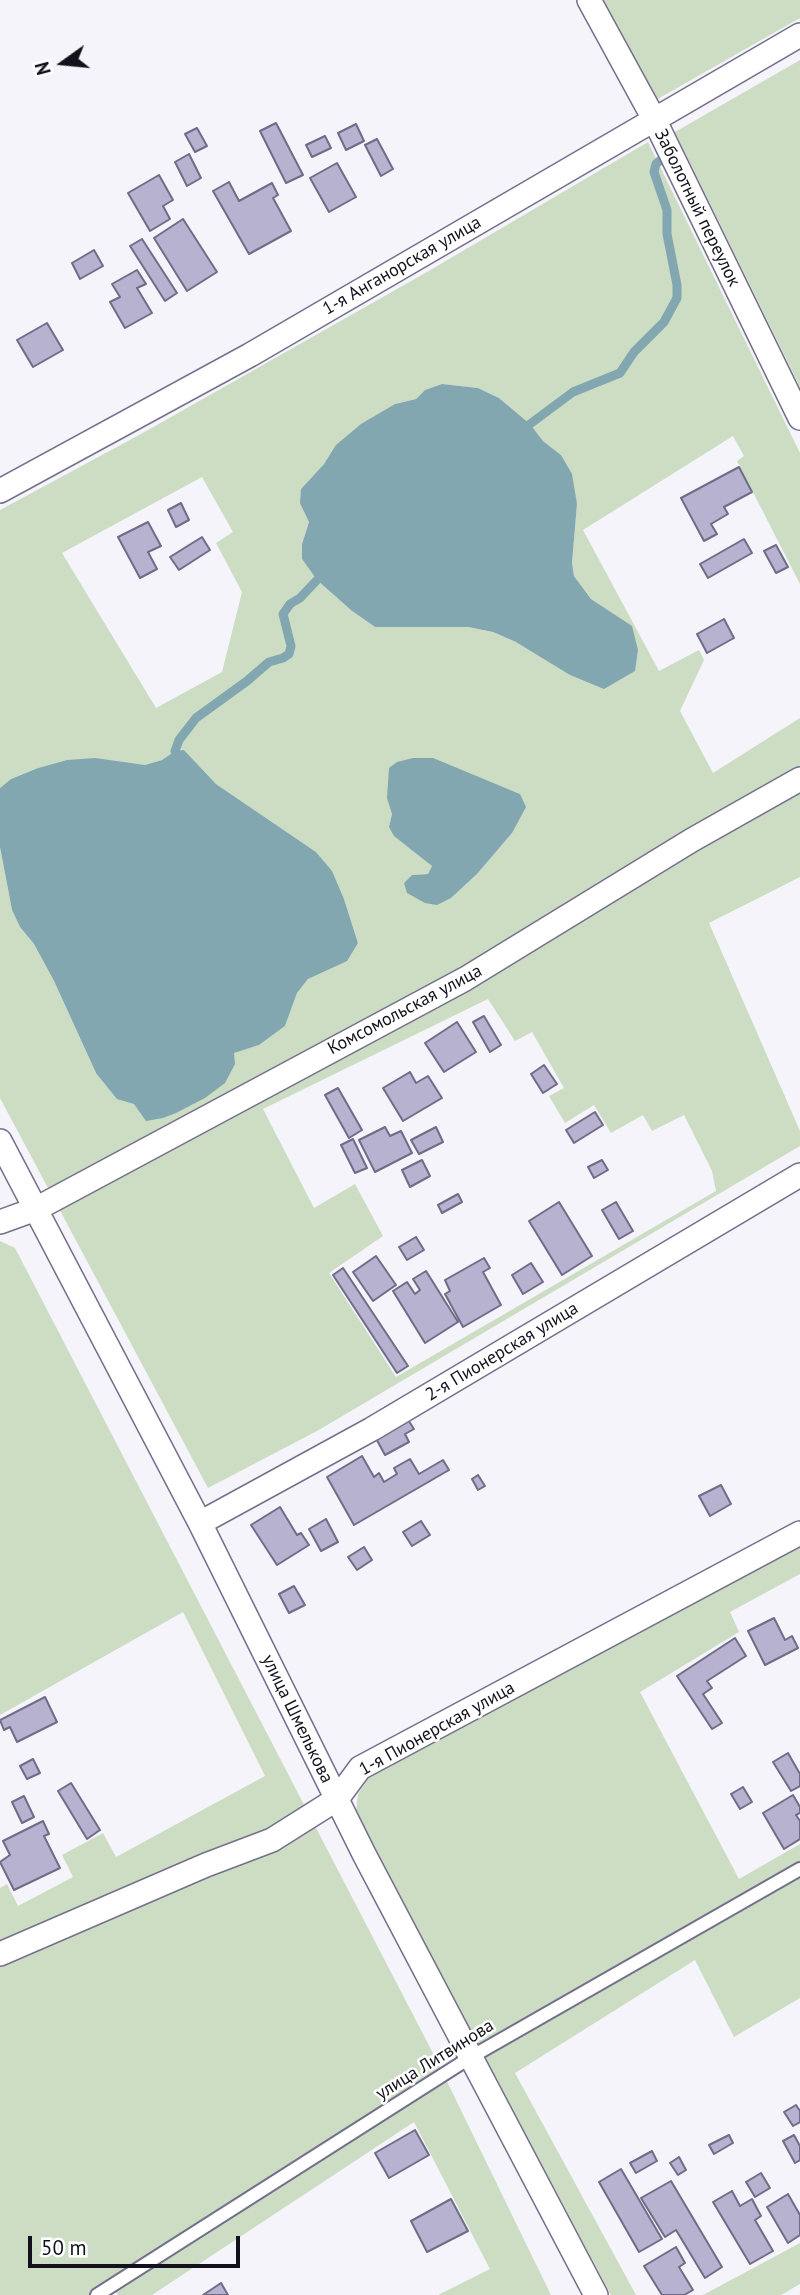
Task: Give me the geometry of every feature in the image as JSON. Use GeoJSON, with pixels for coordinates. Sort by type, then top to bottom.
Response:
{"type":"FeatureCollection","features":[{"type":"Feature","properties":{"kind":"street","name":"Заболотный переулок"},"geometry":{"type":"LineString","coordinates":[[589,0],[654,119],[800,418]]}},
{"type":"Feature","properties":{"kind":"street","name":"1-я Анганорская улица"},"geometry":{"type":"LineString","coordinates":[[0,491],[250,355],[800,35]]}},
{"type":"Feature","properties":{"kind":"street","name":"Комсомольская улица"},"geometry":{"type":"LineString","coordinates":[[0,1222],[36,1209],[464,979],[692,840],[800,779]]}},
{"type":"Feature","properties":{"kind":"street","name":"улица Шмелькова"},"geometry":{"type":"LineString","coordinates":[[0,1141],[200,1523],[337,1799],[596,2295]]}},
{"type":"Feature","properties":{"kind":"street","name":"2-я Пионерская улица"},"geometry":{"type":"LineString","coordinates":[[200,1523],[372,1429],[800,1175]]}},
{"type":"Feature","properties":{"kind":"street","name":"1-я Пионерская улица"},"geometry":{"type":"LineString","coordinates":[[0,1954],[194,1870],[272,1840],[337,1799],[360,1768],[800,1533]]}},
{"type":"Feature","properties":{"kind":"lane","name":"улица Литвинова"},"geometry":{"type":"LineString","coordinates":[[97,2295],[471,2057],[800,1869]]}},
{"type":"Feature","properties":{"kind":"green space"},"geometry":{"type":"Polygon","coordinates":[[[600,0],[800,0],[800,18],[656,100],[600,0]]]}},
{"type":"Feature","properties":{"kind":"green space"},"geometry":{"type":"Polygon","coordinates":[[[800,60],[800,387],[675,132],[800,60]]]}},
{"type":"Feature","properties":{"kind":"green space"},"geometry":{"type":"Polygon","coordinates":[[[648,142],[800,453],[800,584],[737,461],[744,456],[733,436],[583,530],[659,671],[699,650],[704,660],[680,711],[713,773],[800,718],[800,877],[709,923],[800,1131],[800,1146],[317,1431],[208,1488],[0,1098],[0,847],[12,910],[54,981],[96,1073],[233,1053],[259,1045],[285,1026],[297,993],[308,979],[323,971],[358,943],[344,899],[331,871],[316,852],[216,784],[184,750],[175,751],[162,760],[145,765],[67,760],[11,779],[0,788],[0,510],[141,434],[427,272],[648,142]],[[442,384],[425,390],[416,399],[395,404],[337,445],[301,489],[309,522],[302,544],[302,559],[317,580],[375,627],[468,627],[493,632],[516,642],[632,627],[591,599],[574,576],[572,563],[577,504],[561,455],[499,398],[478,388],[442,384]],[[202,477],[62,553],[156,708],[222,672],[242,592],[216,543],[233,532],[202,477]],[[485,780],[392,814],[389,827],[432,866],[428,874],[412,875],[404,883],[451,898],[477,874],[512,833],[520,794],[485,780]],[[488,999],[263,1109],[314,1208],[355,1184],[383,1236],[329,1273],[396,1377],[716,1191],[712,1171],[684,1115],[652,1131],[643,1115],[611,1133],[594,1105],[565,1123],[549,1096],[564,1088],[532,1032],[515,1041],[488,999]]]}},
{"type":"Feature","properties":{"kind":"green space"},"geometry":{"type":"Polygon","coordinates":[[[0,1241],[15,1248],[436,2059],[551,2295],[438,2295],[490,2269],[414,2122],[152,2295],[118,2295],[116,2292],[111,2295],[0,2295],[0,1888],[7,1884],[18,1906],[73,1877],[62,1855],[103,1833],[116,1857],[265,1776],[183,1612],[0,1715],[0,1241]]]}},
{"type":"Feature","properties":{"kind":"green space"},"geometry":{"type":"Polygon","coordinates":[[[800,1547],[800,1574],[730,1612],[739,1632],[640,1692],[739,1879],[800,1844],[800,1998],[734,2037],[695,1960],[515,2073],[636,2295],[611,2295],[356,1813],[358,1794],[370,1776],[378,1770],[800,1547]]]}},
{"type":"Feature","properties":{"kind":"green space"},"geometry":{"type":"Polygon","coordinates":[[[800,2243],[800,2284],[781,2295],[703,2295],[800,2243]]]}},
{"type":"Feature","properties":{"kind":"water"},"geometry":{"type":"Polygon","coordinates":[[[442,384],[478,388],[499,398],[561,455],[572,474],[577,504],[572,563],[574,576],[591,599],[632,626],[638,650],[635,671],[604,689],[570,675],[516,642],[493,632],[468,627],[375,627],[317,580],[302,559],[302,544],[309,522],[300,503],[301,489],[324,464],[336,445],[361,424],[395,404],[416,399],[425,390],[442,384]]]}},
{"type":"Feature","properties":{"kind":"water"},"geometry":{"type":"Polygon","coordinates":[[[184,750],[216,784],[316,852],[332,871],[358,943],[347,961],[308,979],[297,993],[285,1026],[259,1045],[234,1053],[235,1064],[225,1083],[205,1098],[176,1113],[146,1121],[134,1104],[117,1099],[96,1073],[54,981],[12,910],[0,847],[0,788],[11,779],[67,760],[95,758],[145,765],[162,760],[175,751],[184,750]]]}},
{"type":"Feature","properties":{"kind":"water"},"geometry":{"type":"Polygon","coordinates":[[[413,758],[433,758],[520,794],[526,807],[512,833],[477,874],[451,898],[437,905],[425,903],[407,893],[404,883],[412,875],[428,874],[432,866],[394,836],[389,827],[392,814],[387,798],[389,768],[397,762],[413,758]]]}},
{"type":"Feature","properties":{"kind":"building"},"geometry":{"type":"Polygon","coordinates":[[[276,123],[303,175],[286,183],[260,131],[276,123]]]}},
{"type":"Feature","properties":{"kind":"building"},"geometry":{"type":"Polygon","coordinates":[[[356,124],[364,141],[346,150],[338,133],[356,124]]]}},
{"type":"Feature","properties":{"kind":"building"},"geometry":{"type":"Polygon","coordinates":[[[197,128],[207,146],[195,152],[185,134],[197,128]]]}},
{"type":"Feature","properties":{"kind":"building"},"geometry":{"type":"Polygon","coordinates":[[[325,136],[331,148],[312,157],[306,145],[325,136]]]}},
{"type":"Feature","properties":{"kind":"building"},"geometry":{"type":"Polygon","coordinates":[[[377,139],[393,169],[381,176],[365,145],[377,139]]]}},
{"type":"Feature","properties":{"kind":"building"},"geometry":{"type":"Polygon","coordinates":[[[189,154],[201,178],[187,186],[175,162],[189,154]]]}},
{"type":"Feature","properties":{"kind":"building"},"geometry":{"type":"Polygon","coordinates":[[[337,163],[356,197],[329,212],[310,178],[337,163]]]}},
{"type":"Feature","properties":{"kind":"building"},"geometry":{"type":"Polygon","coordinates":[[[159,175],[173,200],[163,206],[170,219],[150,231],[128,193],[159,175]]]}},
{"type":"Feature","properties":{"kind":"building"},"geometry":{"type":"Polygon","coordinates":[[[229,182],[239,201],[272,183],[278,195],[273,198],[291,231],[249,254],[213,191],[229,182]]]}},
{"type":"Feature","properties":{"kind":"building"},"geometry":{"type":"Polygon","coordinates":[[[183,219],[217,272],[187,291],[154,238],[183,219]]]}},
{"type":"Feature","properties":{"kind":"building"},"geometry":{"type":"Polygon","coordinates":[[[142,239],[177,293],[165,301],[130,246],[142,239]]]}},
{"type":"Feature","properties":{"kind":"building"},"geometry":{"type":"Polygon","coordinates":[[[94,250],[103,266],[80,279],[72,263],[94,250]]]}},
{"type":"Feature","properties":{"kind":"building"},"geometry":{"type":"Polygon","coordinates":[[[137,270],[146,284],[137,288],[152,313],[125,328],[110,302],[120,297],[112,284],[137,270]]]}},
{"type":"Feature","properties":{"kind":"building"},"geometry":{"type":"Polygon","coordinates":[[[47,323],[63,350],[33,367],[17,340],[47,323]]]}},
{"type":"Feature","properties":{"kind":"building"},"geometry":{"type":"Polygon","coordinates":[[[739,467],[752,492],[724,507],[728,514],[711,524],[717,534],[704,541],[681,498],[739,467]]]}},
{"type":"Feature","properties":{"kind":"building"},"geometry":{"type":"Polygon","coordinates":[[[181,503],[189,520],[176,527],[168,510],[181,503]]]}},
{"type":"Feature","properties":{"kind":"building"},"geometry":{"type":"Polygon","coordinates":[[[148,522],[161,546],[148,552],[157,569],[140,578],[118,537],[148,522]]]}},
{"type":"Feature","properties":{"kind":"building"},"geometry":{"type":"Polygon","coordinates":[[[202,537],[210,550],[179,570],[170,557],[202,537]]]}},
{"type":"Feature","properties":{"kind":"building"},"geometry":{"type":"Polygon","coordinates":[[[744,539],[752,553],[708,578],[700,564],[744,539]]]}},
{"type":"Feature","properties":{"kind":"building"},"geometry":{"type":"Polygon","coordinates":[[[776,545],[788,567],[776,573],[764,551],[776,545]]]}},
{"type":"Feature","properties":{"kind":"building"},"geometry":{"type":"Polygon","coordinates":[[[724,619],[734,638],[707,653],[697,634],[724,619]]]}},
{"type":"Feature","properties":{"kind":"building"},"geometry":{"type":"Polygon","coordinates":[[[484,1016],[501,1045],[490,1052],[473,1022],[484,1016]]]}},
{"type":"Feature","properties":{"kind":"building"},"geometry":{"type":"Polygon","coordinates":[[[457,1022],[476,1052],[444,1072],[425,1043],[457,1022]]]}},
{"type":"Feature","properties":{"kind":"building"},"geometry":{"type":"Polygon","coordinates":[[[544,1065],[557,1084],[543,1093],[531,1074],[544,1065]]]}},
{"type":"Feature","properties":{"kind":"building"},"geometry":{"type":"Polygon","coordinates":[[[410,1072],[416,1083],[428,1076],[442,1098],[403,1121],[383,1088],[410,1072]]]}},
{"type":"Feature","properties":{"kind":"building"},"geometry":{"type":"Polygon","coordinates":[[[338,1088],[362,1130],[349,1138],[325,1095],[338,1088]]]}},
{"type":"Feature","properties":{"kind":"building"},"geometry":{"type":"Polygon","coordinates":[[[595,1112],[603,1125],[574,1143],[566,1130],[595,1112]]]}},
{"type":"Feature","properties":{"kind":"building"},"geometry":{"type":"Polygon","coordinates":[[[385,1127],[390,1136],[401,1131],[412,1153],[375,1172],[359,1140],[385,1127]]]}},
{"type":"Feature","properties":{"kind":"building"},"geometry":{"type":"Polygon","coordinates":[[[436,1127],[443,1142],[419,1154],[411,1140],[436,1127]]]}},
{"type":"Feature","properties":{"kind":"building"},"geometry":{"type":"Polygon","coordinates":[[[353,1139],[367,1168],[355,1173],[341,1145],[353,1139]]]}},
{"type":"Feature","properties":{"kind":"building"},"geometry":{"type":"Polygon","coordinates":[[[422,1160],[430,1176],[410,1187],[402,1170],[422,1160]]]}},
{"type":"Feature","properties":{"kind":"building"},"geometry":{"type":"Polygon","coordinates":[[[602,1160],[608,1170],[594,1178],[588,1167],[602,1160]]]}},
{"type":"Feature","properties":{"kind":"building"},"geometry":{"type":"Polygon","coordinates":[[[458,1194],[462,1202],[442,1213],[438,1205],[458,1194]]]}},
{"type":"Feature","properties":{"kind":"building"},"geometry":{"type":"Polygon","coordinates":[[[559,1202],[592,1256],[562,1275],[529,1221],[559,1202]]]}},
{"type":"Feature","properties":{"kind":"building"},"geometry":{"type":"Polygon","coordinates":[[[616,1202],[633,1231],[619,1239],[602,1210],[616,1202]]]}},
{"type":"Feature","properties":{"kind":"building"},"geometry":{"type":"Polygon","coordinates":[[[416,1237],[424,1250],[407,1260],[399,1247],[416,1237]]]}},
{"type":"Feature","properties":{"kind":"building"},"geometry":{"type":"Polygon","coordinates":[[[376,1256],[396,1285],[373,1301],[353,1272],[376,1256]]]}},
{"type":"Feature","properties":{"kind":"building"},"geometry":{"type":"Polygon","coordinates":[[[484,1258],[490,1268],[483,1272],[501,1305],[463,1327],[445,1294],[450,1291],[445,1280],[484,1258]]]}},
{"type":"Feature","properties":{"kind":"building"},"geometry":{"type":"Polygon","coordinates":[[[531,1263],[543,1282],[523,1294],[512,1275],[531,1263]]]}},
{"type":"Feature","properties":{"kind":"building"},"geometry":{"type":"Polygon","coordinates":[[[343,1268],[408,1366],[397,1373],[333,1275],[343,1268]]]}},
{"type":"Feature","properties":{"kind":"building"},"geometry":{"type":"Polygon","coordinates":[[[426,1271],[458,1322],[425,1343],[393,1291],[407,1282],[415,1294],[420,1290],[413,1279],[426,1271]]]}},
{"type":"Feature","properties":{"kind":"building"},"geometry":{"type":"Polygon","coordinates":[[[405,1415],[414,1429],[405,1434],[409,1442],[385,1455],[373,1433],[405,1415]]]}},
{"type":"Feature","properties":{"kind":"building"},"geometry":{"type":"Polygon","coordinates":[[[362,1456],[374,1477],[379,1473],[384,1482],[397,1474],[394,1468],[410,1459],[419,1474],[443,1460],[449,1470],[354,1525],[327,1477],[362,1456]]]}},
{"type":"Feature","properties":{"kind":"building"},"geometry":{"type":"Polygon","coordinates":[[[478,1475],[485,1486],[478,1490],[472,1479],[478,1475]]]}},
{"type":"Feature","properties":{"kind":"building"},"geometry":{"type":"Polygon","coordinates":[[[721,1485],[731,1504],[710,1516],[699,1496],[721,1485]]]}},
{"type":"Feature","properties":{"kind":"building"},"geometry":{"type":"Polygon","coordinates":[[[280,1507],[297,1535],[301,1533],[309,1545],[277,1565],[251,1525],[280,1507]]]}},
{"type":"Feature","properties":{"kind":"building"},"geometry":{"type":"Polygon","coordinates":[[[326,1519],[338,1542],[321,1551],[309,1529],[326,1519]]]}},
{"type":"Feature","properties":{"kind":"building"},"geometry":{"type":"Polygon","coordinates":[[[421,1521],[430,1535],[412,1546],[403,1532],[421,1521]]]}},
{"type":"Feature","properties":{"kind":"building"},"geometry":{"type":"Polygon","coordinates":[[[364,1547],[372,1560],[357,1570],[348,1557],[364,1547]]]}},
{"type":"Feature","properties":{"kind":"building"},"geometry":{"type":"Polygon","coordinates":[[[294,1586],[305,1605],[289,1613],[279,1594],[294,1586]]]}},
{"type":"Feature","properties":{"kind":"building"},"geometry":{"type":"Polygon","coordinates":[[[774,1618],[785,1640],[792,1636],[798,1648],[765,1665],[748,1631],[774,1618]]]}},
{"type":"Feature","properties":{"kind":"building"},"geometry":{"type":"Polygon","coordinates":[[[735,1638],[746,1656],[707,1681],[712,1688],[703,1694],[722,1723],[712,1729],[677,1676],[735,1638]]]}},
{"type":"Feature","properties":{"kind":"building"},"geometry":{"type":"Polygon","coordinates":[[[45,1697],[57,1722],[17,1742],[10,1727],[4,1730],[0,1720],[45,1697]]]}},
{"type":"Feature","properties":{"kind":"building"},"geometry":{"type":"Polygon","coordinates":[[[788,1753],[800,1774],[800,1786],[791,1791],[773,1762],[788,1753]]]}},
{"type":"Feature","properties":{"kind":"building"},"geometry":{"type":"Polygon","coordinates":[[[33,1759],[40,1773],[27,1779],[20,1766],[33,1759]]]}},
{"type":"Feature","properties":{"kind":"building"},"geometry":{"type":"Polygon","coordinates":[[[71,1783],[100,1830],[87,1839],[58,1791],[71,1783]]]}},
{"type":"Feature","properties":{"kind":"building"},"geometry":{"type":"Polygon","coordinates":[[[743,1787],[752,1802],[740,1809],[731,1794],[743,1787]]]}},
{"type":"Feature","properties":{"kind":"building"},"geometry":{"type":"Polygon","coordinates":[[[793,1795],[800,1807],[800,1813],[796,1815],[800,1821],[800,1839],[784,1849],[763,1813],[793,1795]]]}},
{"type":"Feature","properties":{"kind":"building"},"geometry":{"type":"Polygon","coordinates":[[[24,1796],[34,1817],[22,1823],[12,1802],[24,1796]]]}},
{"type":"Feature","properties":{"kind":"building"},"geometry":{"type":"Polygon","coordinates":[[[43,1821],[49,1834],[44,1836],[60,1868],[14,1890],[0,1862],[10,1855],[3,1841],[43,1821]]]}},
{"type":"Feature","properties":{"kind":"building"},"geometry":{"type":"Polygon","coordinates":[[[796,2105],[800,2111],[800,2122],[793,2126],[784,2112],[796,2105]]]}},
{"type":"Feature","properties":{"kind":"building"},"geometry":{"type":"Polygon","coordinates":[[[415,2130],[429,2155],[389,2178],[375,2153],[415,2130]]]}},
{"type":"Feature","properties":{"kind":"building"},"geometry":{"type":"Polygon","coordinates":[[[729,2135],[733,2143],[714,2154],[709,2145],[729,2135]]]}},
{"type":"Feature","properties":{"kind":"building"},"geometry":{"type":"Polygon","coordinates":[[[794,2135],[800,2146],[800,2160],[795,2163],[783,2141],[794,2135]]]}},
{"type":"Feature","properties":{"kind":"building"},"geometry":{"type":"Polygon","coordinates":[[[652,2151],[657,2161],[636,2173],[630,2163],[652,2151]]]}},
{"type":"Feature","properties":{"kind":"building"},"geometry":{"type":"Polygon","coordinates":[[[679,2157],[686,2170],[678,2175],[670,2163],[679,2157]]]}},
{"type":"Feature","properties":{"kind":"building"},"geometry":{"type":"Polygon","coordinates":[[[621,2169],[662,2239],[639,2252],[599,2182],[621,2169]]]}},
{"type":"Feature","properties":{"kind":"building"},"geometry":{"type":"Polygon","coordinates":[[[761,2173],[770,2188],[755,2197],[746,2182],[761,2173]]]}},
{"type":"Feature","properties":{"kind":"building"},"geometry":{"type":"Polygon","coordinates":[[[671,2181],[722,2267],[705,2278],[676,2230],[665,2237],[641,2198],[671,2181]]]}},
{"type":"Feature","properties":{"kind":"building"},"geometry":{"type":"Polygon","coordinates":[[[732,2191],[740,2206],[752,2199],[761,2216],[755,2220],[773,2251],[750,2264],[713,2202],[732,2191]]]}},
{"type":"Feature","properties":{"kind":"building"},"geometry":{"type":"Polygon","coordinates":[[[788,2194],[800,2215],[800,2235],[788,2243],[767,2207],[788,2194]]]}},
{"type":"Feature","properties":{"kind":"building"},"geometry":{"type":"Polygon","coordinates":[[[451,2199],[468,2231],[427,2252],[411,2221],[451,2199]]]}},
{"type":"Feature","properties":{"kind":"building"},"geometry":{"type":"Polygon","coordinates":[[[676,2247],[685,2263],[679,2267],[693,2290],[684,2295],[662,2295],[644,2266],[676,2247]]]}},
{"type":"Feature","properties":{"kind":"building"},"geometry":{"type":"Polygon","coordinates":[[[221,2283],[228,2295],[203,2295],[221,2283]]]}},
{"type":"Feature","properties":{"kind":"waterway"},"geometry":{"type":"LineString","coordinates":[[530,424],[573,392],[620,373],[634,352],[664,322],[677,298],[667,234],[667,210],[654,172],[656,164],[663,158]]}},
{"type":"Feature","properties":{"kind":"waterway"},"geometry":{"type":"LineString","coordinates":[[175,751],[179,740],[196,718],[269,662],[289,654],[291,646],[283,614],[290,604],[300,598],[317,580]]}}]}
